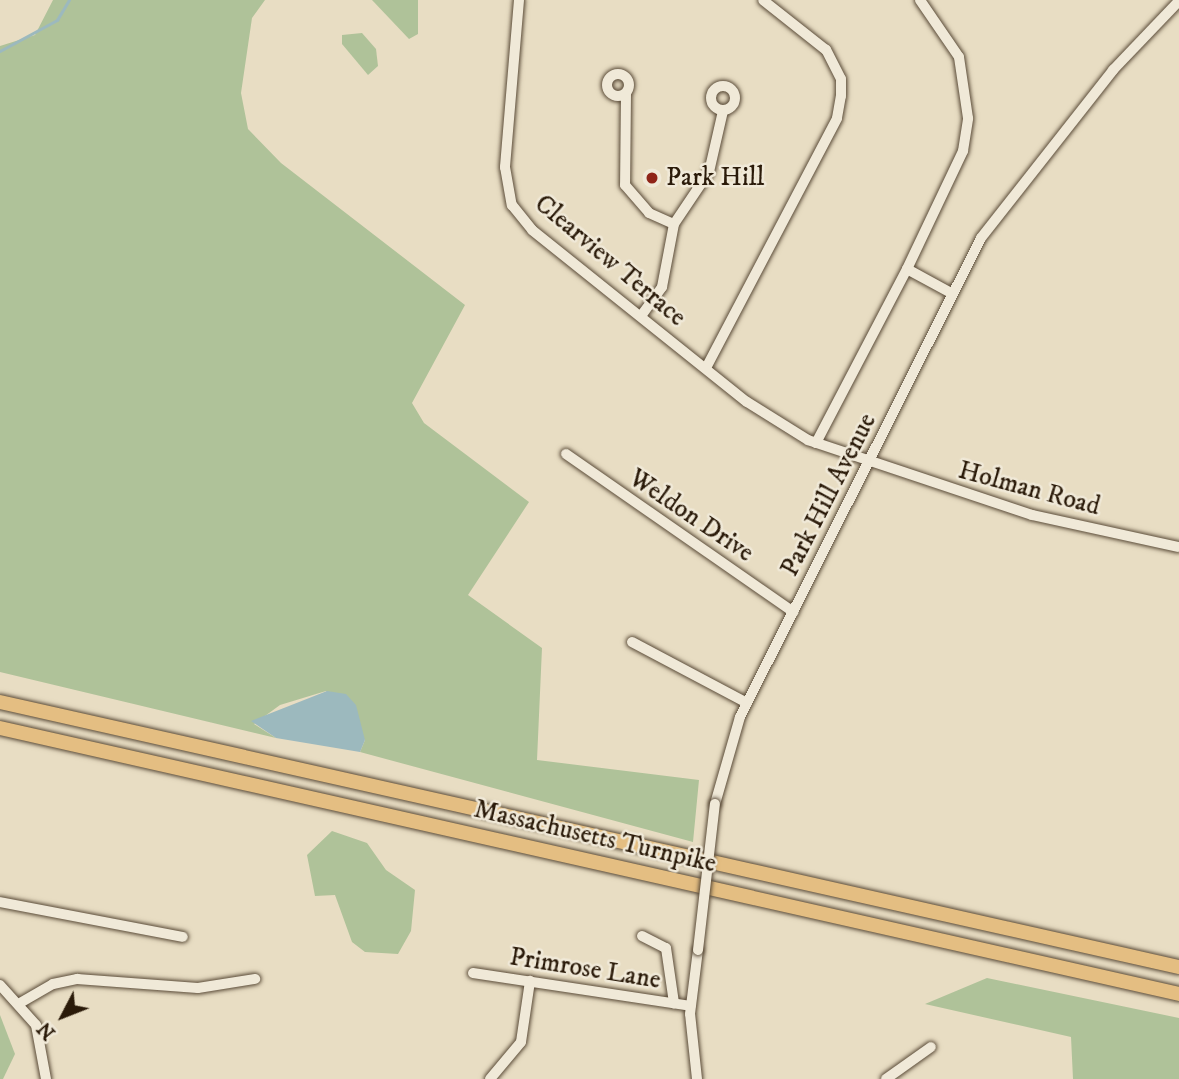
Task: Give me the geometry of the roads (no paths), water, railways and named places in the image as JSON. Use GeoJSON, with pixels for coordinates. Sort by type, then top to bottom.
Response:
{"type":"FeatureCollection","features":[{"type":"Feature","properties":{"kind":"highway","name":"Massachusetts Turnpike"},"geometry":{"type":"LineString","coordinates":[[0,702],[1179,967]]}},
{"type":"Feature","properties":{"kind":"highway","name":"Massachusetts Turnpike"},"geometry":{"type":"LineString","coordinates":[[0,728],[1179,995]]}},
{"type":"Feature","properties":{"kind":"street","name":"Clearview Terrace"},"geometry":{"type":"LineString","coordinates":[[519,0],[507,192],[532,230],[706,368],[816,443],[869,466]]}},
{"type":"Feature","properties":{"kind":"street"},"geometry":{"type":"LineString","coordinates":[[706,368],[837,118],[841,96],[841,79],[826,50],[763,0]]}},
{"type":"Feature","properties":{"kind":"street"},"geometry":{"type":"LineString","coordinates":[[816,443],[907,269],[963,151],[968,118],[958,57],[920,0]]}},
{"type":"Feature","properties":{"kind":"street","name":"Park Hill Avenue"},"geometry":{"type":"LineString","coordinates":[[697,1079],[691,1006],[715,804],[747,703],[869,466],[951,293],[1009,197],[1179,1]]}},
{"type":"Feature","properties":{"kind":"street"},"geometry":{"type":"LineString","coordinates":[[626,94],[625,185],[649,213],[674,224]]}},
{"type":"Feature","properties":{"kind":"street"},"geometry":{"type":"LineString","coordinates":[[641,316],[662,288],[674,224],[709,172],[723,111]]}},
{"type":"Feature","properties":{"kind":"street"},"geometry":{"type":"LineString","coordinates":[[907,269],[951,293]]}},
{"type":"Feature","properties":{"kind":"street","name":"Weldon Drive"},"geometry":{"type":"LineString","coordinates":[[566,454],[793,612]]}},
{"type":"Feature","properties":{"kind":"street","name":"Holman Road"},"geometry":{"type":"LineString","coordinates":[[869,466],[1032,515],[1179,547]]}},
{"type":"Feature","properties":{"kind":"street"},"geometry":{"type":"LineString","coordinates":[[632,642],[747,703]]}},
{"type":"Feature","properties":{"kind":"street"},"geometry":{"type":"LineString","coordinates":[[0,902],[183,937]]}},
{"type":"Feature","properties":{"kind":"street"},"geometry":{"type":"LineString","coordinates":[[642,936],[666,948],[674,1003]]}},
{"type":"Feature","properties":{"kind":"street","name":"Primrose Lane"},"geometry":{"type":"LineString","coordinates":[[473,973],[691,1006]]}},
{"type":"Feature","properties":{"kind":"street"},"geometry":{"type":"LineString","coordinates":[[20,1003],[53,984],[77,979],[198,988],[255,979]]}},
{"type":"Feature","properties":{"kind":"street"},"geometry":{"type":"LineString","coordinates":[[490,1079],[521,1042],[530,981]]}},
{"type":"Feature","properties":{"kind":"street"},"geometry":{"type":"LineString","coordinates":[[0,985],[20,1003],[41,1038],[46,1079]]}},
{"type":"Feature","properties":{"kind":"street"},"geometry":{"type":"LineString","coordinates":[[886,1079],[930,1047]]}},
{"type":"Feature","properties":{"kind":"water"},"geometry":{"type":"Polygon","coordinates":[[[327,691],[346,694],[356,705],[365,740],[360,752],[276,738],[251,721],[327,691]]]}},
{"type":"Feature","properties":{"kind":"waterway"},"geometry":{"type":"LineString","coordinates":[[0,51],[57,20],[69,0]]}},
{"type":"Feature","properties":{"kind":"place","name":"Park Hill"},"geometry":{"type":"Point","coordinates":[652,178]}}]}
